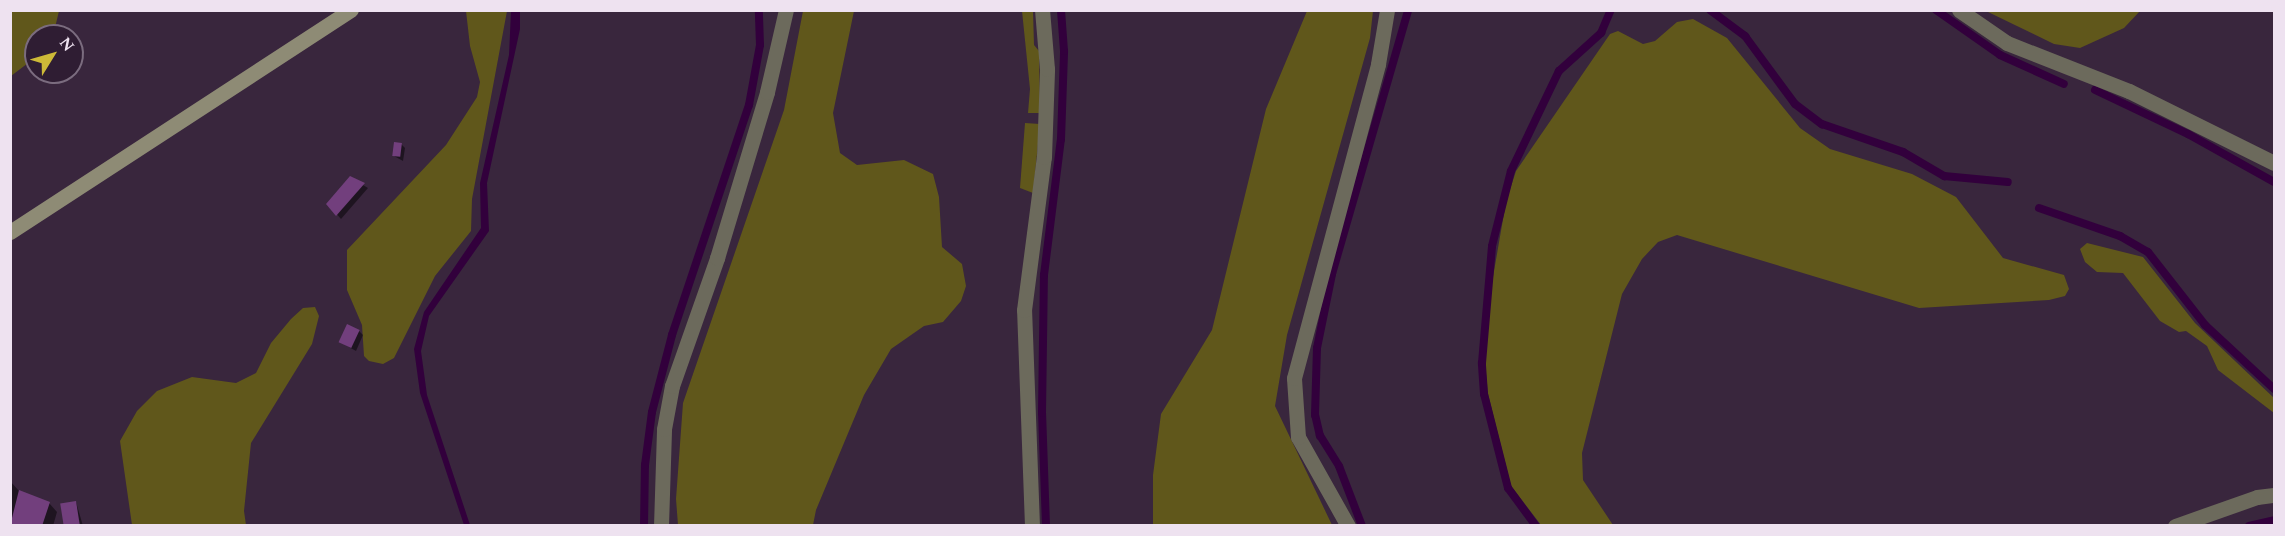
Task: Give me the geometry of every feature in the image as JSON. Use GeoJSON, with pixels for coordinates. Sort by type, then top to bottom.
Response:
{"type":"FeatureCollection","features":[{"type":"Feature","properties":{"kind":"street"},"geometry":{"type":"LineString","coordinates":[[10,232],[351,10]]}},
{"type":"Feature","properties":{"kind":"street"},"geometry":{"type":"LineString","coordinates":[[661,525],[664,429],[672,386],[720,247],[767,92],[786,10]]}},
{"type":"Feature","properties":{"kind":"street"},"geometry":{"type":"LineString","coordinates":[[1032,525],[1024,310],[1044,157],[1047,69],[1042,10]]}},
{"type":"Feature","properties":{"kind":"street"},"geometry":{"type":"LineString","coordinates":[[1348,525],[1298,437],[1294,378],[1378,64],[1387,10]]}},
{"type":"Feature","properties":{"kind":"street"},"geometry":{"type":"LineString","coordinates":[[1959,10],[2007,43],[2129,91],[2274,163]]}},
{"type":"Feature","properties":{"kind":"street"},"geometry":{"type":"LineString","coordinates":[[2175,525],[2257,497],[2274,495]]}},
{"type":"Feature","properties":{"kind":"shaded area"},"geometry":{"type":"Polygon","coordinates":[[[11,10],[59,11],[56,24],[24,24],[24,66],[11,76],[11,10]]]}},
{"type":"Feature","properties":{"kind":"shaded area"},"geometry":{"type":"Polygon","coordinates":[[[466,11],[507,11],[472,199],[471,231],[435,276],[394,358],[383,364],[369,361],[364,356],[362,325],[347,290],[347,250],[446,145],[477,97],[480,82],[470,46],[466,11]]]}},
{"type":"Feature","properties":{"kind":"shaded area"},"geometry":{"type":"Polygon","coordinates":[[[511,11],[520,11],[520,29],[487,183],[489,231],[429,316],[421,351],[427,395],[470,525],[464,525],[420,393],[414,349],[424,312],[481,228],[480,183],[509,55],[511,11]]]}},
{"type":"Feature","properties":{"kind":"shaded area"},"geometry":{"type":"Polygon","coordinates":[[[803,11],[854,11],[833,113],[840,153],[857,165],[904,160],[933,174],[939,197],[942,247],[962,264],[966,286],[961,301],[943,322],[924,326],[891,349],[864,395],[816,510],[813,525],[678,525],[676,499],[683,403],[784,110],[803,11]]]}},
{"type":"Feature","properties":{"kind":"shaded area"},"geometry":{"type":"Polygon","coordinates":[[[1022,11],[1033,11],[1034,45],[1039,51],[1040,113],[1028,113],[1030,89],[1022,11]]]}},
{"type":"Feature","properties":{"kind":"shaded area"},"geometry":{"type":"Polygon","coordinates":[[[1307,11],[1373,11],[1370,38],[1287,335],[1275,406],[1332,525],[1153,526],[1153,475],[1161,414],[1212,330],[1266,109],[1307,11]]]}},
{"type":"Feature","properties":{"kind":"shaded area"},"geometry":{"type":"Polygon","coordinates":[[[1986,11],[2140,11],[2124,28],[2080,48],[2054,44],[1986,11]]]}},
{"type":"Feature","properties":{"kind":"shaded area"},"geometry":{"type":"Polygon","coordinates":[[[1693,19],[1727,38],[1800,128],[1830,149],[1912,174],[1956,197],[2003,258],[2064,275],[2069,289],[2065,296],[2049,300],[1919,308],[1677,235],[1658,242],[1642,259],[1622,294],[1582,453],[1583,480],[1613,525],[1541,525],[1511,486],[1488,394],[1485,364],[1489,300],[1506,202],[1516,171],[1610,34],[1618,31],[1643,44],[1655,41],[1677,22],[1693,19]]]}},
{"type":"Feature","properties":{"kind":"shaded area"},"geometry":{"type":"Polygon","coordinates":[[[1025,123],[1040,124],[1033,193],[1020,188],[1025,123]]]}},
{"type":"Feature","properties":{"kind":"shaded area"},"geometry":{"type":"Polygon","coordinates":[[[2087,243],[2143,257],[2195,323],[2274,398],[2274,413],[2218,370],[2207,346],[2186,331],[2179,332],[2160,321],[2123,273],[2097,272],[2085,262],[2080,249],[2087,243]]]}},
{"type":"Feature","properties":{"kind":"shaded area"},"geometry":{"type":"Polygon","coordinates":[[[315,307],[319,316],[312,344],[251,443],[244,511],[246,525],[132,525],[120,441],[137,411],[157,391],[192,377],[236,383],[256,373],[271,343],[291,319],[303,308],[315,307]]]}},
{"type":"Feature","properties":{"kind":"building"},"geometry":{"type":"Polygon","coordinates":[[[394,142],[402,143],[400,157],[392,156],[394,142]]]}},
{"type":"Feature","properties":{"kind":"building"},"geometry":{"type":"Polygon","coordinates":[[[350,176],[365,183],[336,216],[326,204],[350,176]]]}},
{"type":"Feature","properties":{"kind":"building"},"geometry":{"type":"Polygon","coordinates":[[[347,324],[360,330],[351,348],[339,342],[347,324]]]}},
{"type":"Feature","properties":{"kind":"building"},"geometry":{"type":"Polygon","coordinates":[[[19,490],[50,502],[42,526],[10,526],[19,490]]]}},
{"type":"Feature","properties":{"kind":"building"},"geometry":{"type":"Polygon","coordinates":[[[76,501],[80,526],[64,526],[60,504],[76,501]]]}},
{"type":"Feature","properties":{"kind":"waterway"},"geometry":{"type":"LineString","coordinates":[[644,526],[645,465],[652,412],[672,335],[749,105],[760,45],[759,10]]}},
{"type":"Feature","properties":{"kind":"waterway"},"geometry":{"type":"LineString","coordinates":[[1046,526],[1042,413],[1044,275],[1061,139],[1064,51],[1061,10]]}},
{"type":"Feature","properties":{"kind":"waterway"},"geometry":{"type":"LineString","coordinates":[[1362,526],[1339,466],[1320,436],[1315,415],[1317,348],[1332,274],[1408,10]]}},
{"type":"Feature","properties":{"kind":"waterway"},"geometry":{"type":"LineString","coordinates":[[1536,526],[1508,488],[1484,394],[1482,363],[1492,246],[1511,171],[1559,71],[1601,33],[1611,10]]}},
{"type":"Feature","properties":{"kind":"waterway"},"geometry":{"type":"LineString","coordinates":[[1710,10],[1745,36],[1795,104],[1822,124],[1903,152],[1944,176],[2008,182]]}},
{"type":"Feature","properties":{"kind":"waterway"},"geometry":{"type":"LineString","coordinates":[[1936,10],[2000,55],[2064,84]]}},
{"type":"Feature","properties":{"kind":"waterway"},"geometry":{"type":"LineString","coordinates":[[2095,90],[2188,134],[2274,182]]}},
{"type":"Feature","properties":{"kind":"waterway"},"geometry":{"type":"LineString","coordinates":[[2039,208],[2120,236],[2148,252],[2205,325],[2274,389]]}},
{"type":"Feature","properties":{"kind":"waterway"},"geometry":{"type":"LineString","coordinates":[[2249,526],[2274,520]]}}]}
